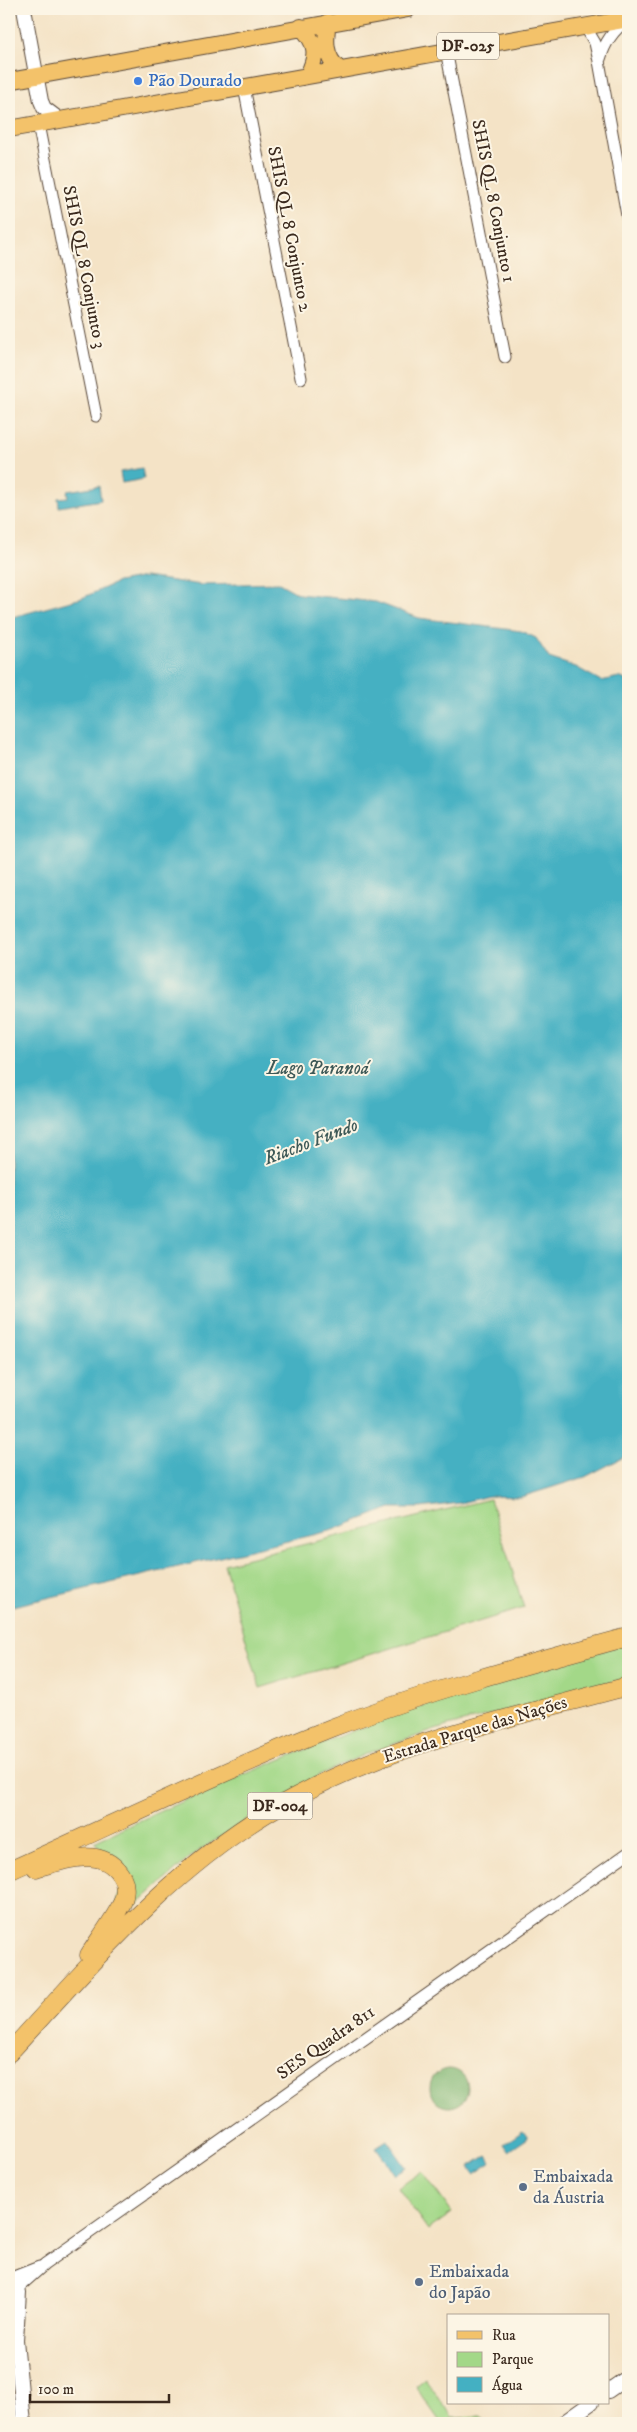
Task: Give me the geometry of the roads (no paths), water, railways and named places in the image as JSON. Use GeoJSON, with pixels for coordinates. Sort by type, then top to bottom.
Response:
{"type":"FeatureCollection","features":[{"type":"Feature","properties":{"kind":"highway"},"geometry":{"type":"LineString","coordinates":[[9,1872],[218,1774],[332,1728],[512,1668],[628,1637]]}},
{"type":"Feature","properties":{"kind":"highway","name":"Estrada Parque das Nações"},"geometry":{"type":"LineString","coordinates":[[9,2054],[67,1989],[154,1900],[215,1849],[294,1797],[345,1772],[411,1746],[628,1686]]}},
{"type":"Feature","properties":{"kind":"highway"},"geometry":{"type":"LineString","coordinates":[[9,1872],[80,1857],[96,1857],[116,1867],[123,1878],[125,1890],[122,1902],[67,1989]]}},
{"type":"Feature","properties":{"kind":"main road"},"geometry":{"type":"LineString","coordinates":[[9,81],[301,26],[408,9]]}},
{"type":"Feature","properties":{"kind":"main road","name":"DF-025"},"geometry":{"type":"LineString","coordinates":[[9,129],[585,26],[625,15]]}},
{"type":"Feature","properties":{"kind":"main road"},"geometry":{"type":"LineString","coordinates":[[328,22],[326,35],[327,54],[331,63],[339,69]]}},
{"type":"Feature","properties":{"kind":"main road"},"geometry":{"type":"LineString","coordinates":[[301,26],[313,40],[316,50],[315,62],[308,75]]}},
{"type":"Feature","properties":{"kind":"street"},"geometry":{"type":"LineString","coordinates":[[24,9],[32,55],[42,74],[39,94],[44,108],[60,120]]}},
{"type":"Feature","properties":{"kind":"street"},"geometry":{"type":"LineString","coordinates":[[599,61],[604,46],[625,15]]}},
{"type":"Feature","properties":{"kind":"street"},"geometry":{"type":"LineString","coordinates":[[585,26],[595,43],[599,61],[628,221]]}},
{"type":"Feature","properties":{"kind":"street","name":"SHIS QL 8 Conjunto 1"},"geometry":{"type":"LineString","coordinates":[[446,50],[505,358]]}},
{"type":"Feature","properties":{"kind":"street","name":"SHIS QL 8 Conjunto 2"},"geometry":{"type":"LineString","coordinates":[[244,87],[301,378]]}},
{"type":"Feature","properties":{"kind":"street","name":"SHIS QL 8 Conjunto 3"},"geometry":{"type":"LineString","coordinates":[[38,124],[96,416]]}},
{"type":"Feature","properties":{"kind":"street","name":"SES Quadra 811"},"geometry":{"type":"LineString","coordinates":[[13,2287],[451,1976],[628,1853]]}},
{"type":"Feature","properties":{"kind":"street"},"geometry":{"type":"LineString","coordinates":[[13,2287],[24,2423]]}},
{"type":"Feature","properties":{"kind":"street"},"geometry":{"type":"LineString","coordinates":[[9,2317],[16,2340]]}},
{"type":"Feature","properties":{"kind":"street"},"geometry":{"type":"LineString","coordinates":[[610,2390],[628,2377]]}},
{"type":"Feature","properties":{"kind":"street"},"geometry":{"type":"LineString","coordinates":[[563,2423],[590,2404]]}},
{"type":"Feature","properties":{"kind":"water"},"geometry":{"type":"Polygon","coordinates":[[[142,468],[144,479],[122,483],[120,472],[142,468]]]}},
{"type":"Feature","properties":{"kind":"water"},"geometry":{"type":"Polygon","coordinates":[[[99,486],[101,500],[59,507],[58,498],[68,497],[67,491],[99,486]]]}},
{"type":"Feature","properties":{"kind":"water","name":"Lago Paranoá"},"geometry":{"type":"Polygon","coordinates":[[[145,577],[202,585],[279,583],[299,594],[376,602],[419,618],[521,631],[536,638],[549,658],[576,667],[601,681],[619,677],[628,681],[628,1455],[585,1477],[521,1497],[488,1496],[460,1503],[420,1508],[391,1508],[330,1531],[9,1607],[9,618],[82,598],[118,582],[145,577]]]}},
{"type":"Feature","properties":{"kind":"water"},"geometry":{"type":"Polygon","coordinates":[[[523,2131],[528,2138],[509,2151],[504,2144],[523,2131]]]}},
{"type":"Feature","properties":{"kind":"water"},"geometry":{"type":"Polygon","coordinates":[[[387,2140],[406,2167],[395,2174],[376,2147],[387,2140]]]}},
{"type":"Feature","properties":{"kind":"water"},"geometry":{"type":"Polygon","coordinates":[[[487,2155],[492,2162],[474,2174],[469,2167],[487,2155]]]}},
{"type":"Feature","properties":{"kind":"place","name":"Pão Dourado"},"geometry":{"type":"Point","coordinates":[138,81]}},
{"type":"Feature","properties":{"kind":"place","name":"Embaixada da Áustria"},"geometry":{"type":"Point","coordinates":[523,2187]}},
{"type":"Feature","properties":{"kind":"place","name":"Embaixada do Japão"},"geometry":{"type":"Point","coordinates":[419,2282]}},
{"type":"Feature","properties":{"kind":"water label","name":"Riacho Fundo"},"geometry":{"type":"Point","coordinates":[311,1142]}}]}
